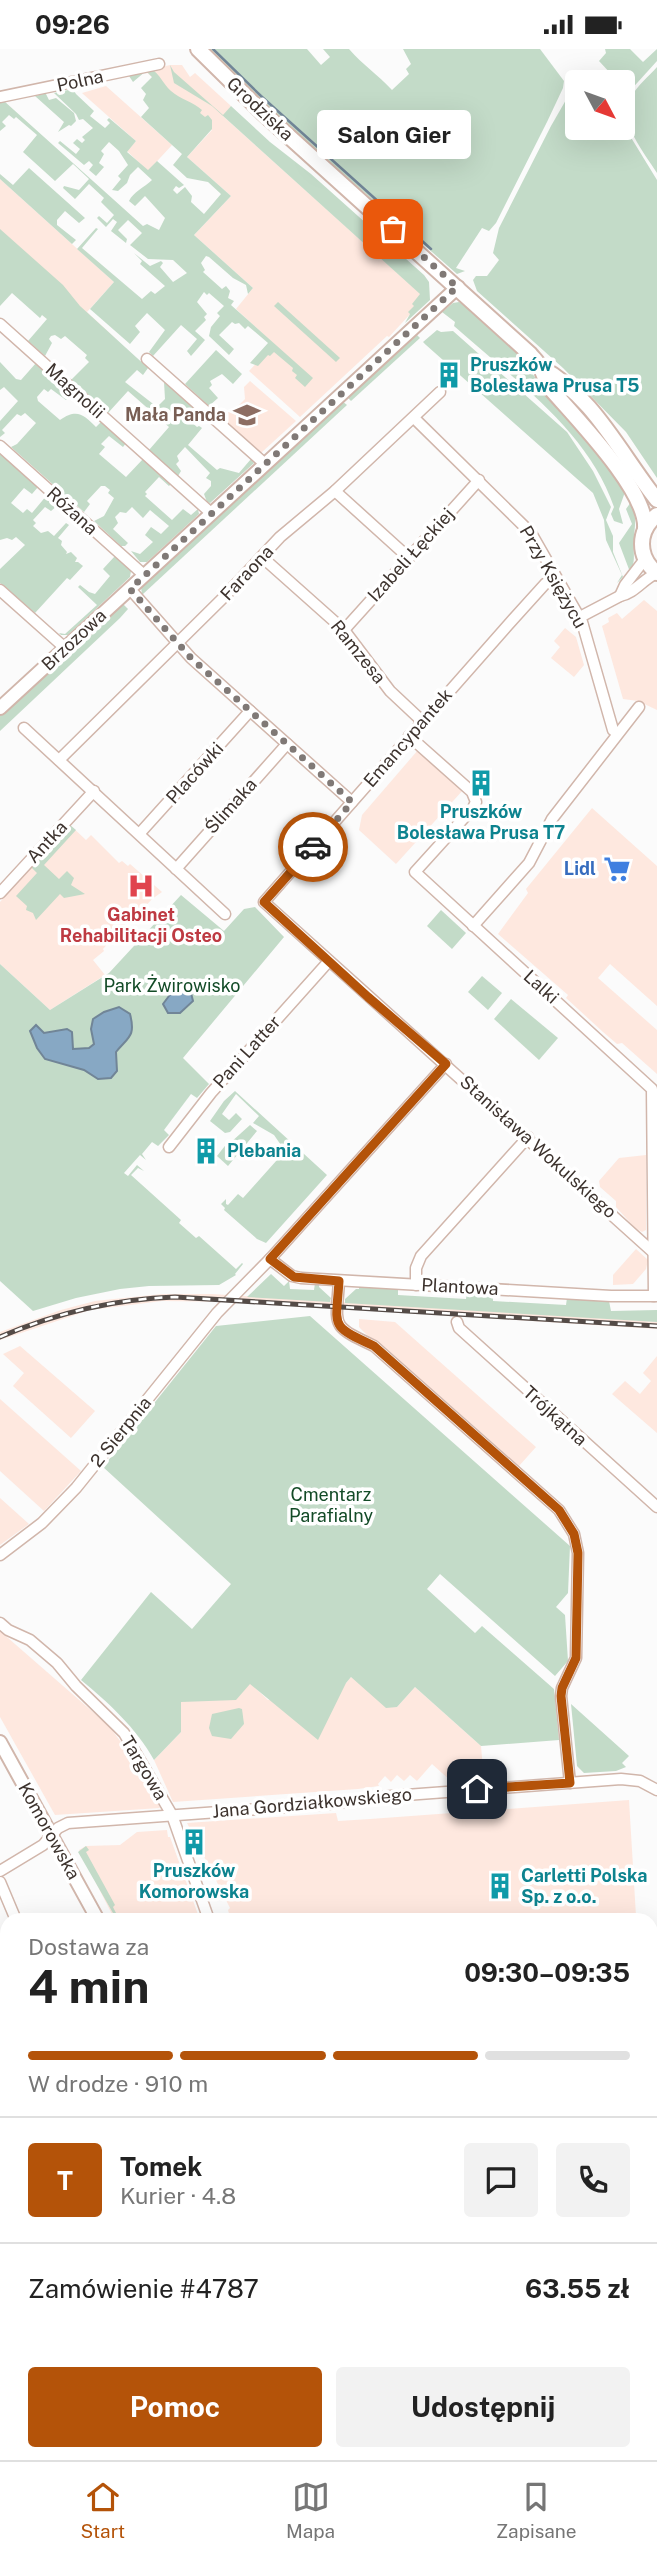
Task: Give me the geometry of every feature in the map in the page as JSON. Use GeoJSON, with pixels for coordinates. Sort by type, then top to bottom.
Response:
{"type":"FeatureCollection","features":[{"type":"Feature","properties":{"kind":"main road","name":"Grodziska"},"geometry":{"type":"LineString","coordinates":[[198,49],[253,104],[526,350],[540,367],[547,384],[592,433],[634,495],[644,513],[645,529],[642,540],[645,559]]}},
{"type":"Feature","properties":{"kind":"main road","name":"Grodziska"},"geometry":{"type":"LineString","coordinates":[[540,367],[557,376],[590,409],[657,500]]}},
{"type":"Feature","properties":{"kind":"main road"},"geometry":{"type":"LineString","coordinates":[[645,529],[657,515]]}},
{"type":"Feature","properties":{"kind":"main road"},"geometry":{"type":"LineString","coordinates":[[645,559],[657,573]]}},
{"type":"Feature","properties":{"kind":"street","name":"Polna"},"geometry":{"type":"LineString","coordinates":[[0,97],[159,64]]}},
{"type":"Feature","properties":{"kind":"street","name":"Brzozowa"},"geometry":{"type":"LineString","coordinates":[[0,708],[457,287]]}},
{"type":"Feature","properties":{"kind":"street","name":"Magnolii"},"geometry":{"type":"LineString","coordinates":[[0,324],[211,513]]}},
{"type":"Feature","properties":{"kind":"street"},"geometry":{"type":"LineString","coordinates":[[147,359],[265,464]]}},
{"type":"Feature","properties":{"kind":"street","name":"Faraona"},"geometry":{"type":"LineString","coordinates":[[59,760],[279,537],[335,491],[440,392]]}},
{"type":"Feature","properties":{"kind":"street","name":"Przy Księżycu"},"geometry":{"type":"LineString","coordinates":[[414,418],[528,529],[580,617],[593,654],[613,730],[617,733]]}},
{"type":"Feature","properties":{"kind":"street","name":"Różana"},"geometry":{"type":"LineString","coordinates":[[0,446],[144,575]]}},
{"type":"Feature","properties":{"kind":"street","name":"Izabeli Łęckiej"},"geometry":{"type":"LineString","coordinates":[[344,630],[479,480]]}},
{"type":"Feature","properties":{"kind":"street"},"geometry":{"type":"LineString","coordinates":[[335,491],[409,558]]}},
{"type":"Feature","properties":{"kind":"street","name":"Ramzesa"},"geometry":{"type":"LineString","coordinates":[[262,557],[344,630],[390,691],[422,721]]}},
{"type":"Feature","properties":{"kind":"street"},"geometry":{"type":"LineString","coordinates":[[620,596],[645,559]]}},
{"type":"Feature","properties":{"kind":"street"},"geometry":{"type":"LineString","coordinates":[[580,617],[631,592],[657,573]]}},
{"type":"Feature","properties":{"kind":"street","name":"Emancypantek"},"geometry":{"type":"LineString","coordinates":[[264,902],[545,584],[556,578]]}},
{"type":"Feature","properties":{"kind":"street"},"geometry":{"type":"LineString","coordinates":[[130,589],[191,658],[352,802]]}},
{"type":"Feature","properties":{"kind":"street"},"geometry":{"type":"LineString","coordinates":[[0,590],[65,648]]}},
{"type":"Feature","properties":{"kind":"street"},"geometry":{"type":"LineString","coordinates":[[473,926],[528,863],[552,819],[639,707]]}},
{"type":"Feature","properties":{"kind":"street","name":"Placówki"},"geometry":{"type":"LineString","coordinates":[[140,834],[250,711]]}},
{"type":"Feature","properties":{"kind":"street"},"geometry":{"type":"LineString","coordinates":[[24,727],[225,914]]}},
{"type":"Feature","properties":{"kind":"street","name":"Lalki"},"geometry":{"type":"LineString","coordinates":[[409,736],[474,796],[475,806],[415,872],[652,1089],[655,1296]]}},
{"type":"Feature","properties":{"kind":"street","name":"Ślimaka"},"geometry":{"type":"LineString","coordinates":[[176,869],[286,744]]}},
{"type":"Feature","properties":{"kind":"street","name":"Antka"},"geometry":{"type":"LineString","coordinates":[[0,893],[94,791]]}},
{"type":"Feature","properties":{"kind":"street","name":"Stanisława Wokulskiego"},"geometry":{"type":"LineString","coordinates":[[264,902],[620,1220],[635,1239],[654,1253]]}},
{"type":"Feature","properties":{"kind":"street","name":"Pani Latter"},"geometry":{"type":"LineString","coordinates":[[169,1147],[211,1093],[329,961]]}},
{"type":"Feature","properties":{"kind":"street","name":"2 Sierpnia"},"geometry":{"type":"LineString","coordinates":[[0,1555],[29,1534],[68,1497],[217,1313],[270,1259],[446,1064]]}},
{"type":"Feature","properties":{"kind":"street"},"geometry":{"type":"LineString","coordinates":[[416,1285],[416,1268],[421,1256],[528,1137]]}},
{"type":"Feature","properties":{"kind":"street","name":"Plantowa"},"geometry":{"type":"LineString","coordinates":[[270,1259],[294,1277],[611,1296],[655,1296]]}},
{"type":"Feature","properties":{"kind":"street"},"geometry":{"type":"LineString","coordinates":[[339,1281],[337,1321],[341,1329],[374,1346],[559,1510],[572,1528],[578,1549],[576,1658],[561,1696],[570,1783]]}},
{"type":"Feature","properties":{"kind":"street","name":"Trójkątna"},"geometry":{"type":"LineString","coordinates":[[457,1322],[458,1328],[657,1507]]}},
{"type":"Feature","properties":{"kind":"street","name":"Targowa"},"geometry":{"type":"LineString","coordinates":[[0,1623],[30,1640],[57,1663],[76,1686],[124,1733],[172,1815],[207,1913]]}},
{"type":"Feature","properties":{"kind":"street","name":"Komorowska"},"geometry":{"type":"LineString","coordinates":[[0,1742],[94,1913]]}},
{"type":"Feature","properties":{"kind":"street","name":"Jana Gordziałkowskiego"},"geometry":{"type":"LineString","coordinates":[[0,1871],[37,1849],[66,1823],[626,1779],[640,1781],[657,1790]]}},
{"type":"Feature","properties":{"kind":"street"},"geometry":{"type":"LineString","coordinates":[[0,1882],[13,1913]]}},
{"type":"Feature","properties":{"kind":"shaded area"},"geometry":{"type":"Polygon","coordinates":[[[182,65],[190,77],[195,73],[231,106],[223,116],[425,298],[389,337],[300,417],[249,371],[274,344],[236,309],[253,288],[194,235],[231,196],[187,157],[212,130],[145,71],[182,65]]]}},
{"type":"Feature","properties":{"kind":"shaded area"},"geometry":{"type":"Polygon","coordinates":[[[106,86],[172,145],[148,171],[127,151],[136,141],[82,93],[106,86]]]}},
{"type":"Feature","properties":{"kind":"shaded area"},"geometry":{"type":"Polygon","coordinates":[[[0,179],[114,282],[87,312],[115,338],[94,361],[0,277],[0,179]]]}},
{"type":"Feature","properties":{"kind":"shaded area"},"geometry":{"type":"Polygon","coordinates":[[[250,381],[296,421],[261,453],[218,415],[234,410],[245,399],[244,387],[250,381]]]}},
{"type":"Feature","properties":{"kind":"shaded area"},"geometry":{"type":"Polygon","coordinates":[[[644,600],[657,611],[657,710],[638,701],[623,699],[602,626],[609,622],[608,618],[617,613],[622,619],[644,600]]]}},
{"type":"Feature","properties":{"kind":"shaded area"},"geometry":{"type":"Polygon","coordinates":[[[565,628],[576,637],[584,665],[574,677],[551,658],[560,647],[554,641],[565,628]]]}},
{"type":"Feature","properties":{"kind":"shaded area"},"geometry":{"type":"Polygon","coordinates":[[[418,750],[463,790],[396,864],[359,830],[362,815],[418,750]]]}},
{"type":"Feature","properties":{"kind":"shaded area"},"geometry":{"type":"Polygon","coordinates":[[[592,808],[657,866],[657,1006],[610,964],[598,978],[657,1030],[657,1074],[622,1043],[617,1044],[603,1032],[566,998],[568,995],[498,934],[528,893],[526,889],[592,808]]]}},
{"type":"Feature","properties":{"kind":"shaded area"},"geometry":{"type":"Polygon","coordinates":[[[70,825],[86,840],[91,835],[119,863],[122,861],[128,866],[130,864],[162,892],[129,924],[127,922],[104,951],[93,960],[105,975],[50,1010],[0,964],[0,902],[70,825]]]}},
{"type":"Feature","properties":{"kind":"shaded area"},"geometry":{"type":"Polygon","coordinates":[[[646,1155],[646,1230],[642,1232],[616,1207],[616,1201],[600,1187],[599,1181],[619,1158],[646,1155]]]}},
{"type":"Feature","properties":{"kind":"shaded area"},"geometry":{"type":"Polygon","coordinates":[[[636,1249],[648,1260],[646,1269],[633,1284],[613,1285],[613,1275],[636,1249]]]}},
{"type":"Feature","properties":{"kind":"shaded area"},"geometry":{"type":"Polygon","coordinates":[[[162,1294],[212,1294],[619,1319],[657,1322],[657,1329],[235,1302],[162,1301],[90,1310],[0,1340],[0,1332],[61,1310],[95,1301],[162,1294]]]}},
{"type":"Feature","properties":{"kind":"shaded area"},"geometry":{"type":"Polygon","coordinates":[[[359,1319],[395,1322],[536,1447],[519,1466],[382,1345],[369,1337],[359,1327],[359,1319]]]}},
{"type":"Feature","properties":{"kind":"shaded area"},"geometry":{"type":"Polygon","coordinates":[[[20,1346],[95,1411],[71,1438],[13,1386],[24,1373],[3,1354],[20,1346]]]}},
{"type":"Feature","properties":{"kind":"shaded area"},"geometry":{"type":"Polygon","coordinates":[[[657,1356],[657,1433],[612,1394],[625,1381],[640,1394],[651,1381],[643,1373],[657,1356]]]}},
{"type":"Feature","properties":{"kind":"shaded area"},"geometry":{"type":"Polygon","coordinates":[[[0,1399],[81,1471],[44,1511],[0,1471],[0,1399]]]}},
{"type":"Feature","properties":{"kind":"shaded area"},"geometry":{"type":"Polygon","coordinates":[[[0,1498],[29,1524],[0,1545],[0,1498]]]}},
{"type":"Feature","properties":{"kind":"shaded area"},"geometry":{"type":"Polygon","coordinates":[[[0,1631],[109,1726],[143,1772],[160,1808],[55,1815],[0,1717],[0,1631]]]}},
{"type":"Feature","properties":{"kind":"shaded area"},"geometry":{"type":"Polygon","coordinates":[[[351,1677],[397,1707],[415,1687],[481,1746],[484,1780],[452,1782],[432,1764],[417,1781],[410,1775],[404,1781],[397,1775],[391,1782],[385,1776],[379,1786],[358,1789],[173,1802],[154,1760],[181,1732],[181,1702],[250,1683],[268,1700],[346,1683],[351,1677]]]}},
{"type":"Feature","properties":{"kind":"shaded area"},"geometry":{"type":"Polygon","coordinates":[[[629,1800],[636,1913],[229,1913],[230,1908],[187,1823],[336,1813],[338,1821],[629,1800]]]}},
{"type":"Feature","properties":{"kind":"shaded area"},"geometry":{"type":"Polygon","coordinates":[[[167,1830],[197,1913],[111,1913],[79,1850],[86,1846],[120,1845],[137,1832],[167,1830]]]}},
{"type":"Feature","properties":{"kind":"green space"},"geometry":{"type":"Polygon","coordinates":[[[209,49],[307,49],[321,65],[330,57],[323,49],[349,49],[392,90],[409,74],[406,69],[411,64],[403,49],[540,49],[564,81],[547,122],[496,223],[489,231],[482,228],[456,268],[465,271],[457,274],[281,119],[209,49]]]}},
{"type":"Feature","properties":{"kind":"green space"},"geometry":{"type":"Polygon","coordinates":[[[605,49],[630,49],[643,62],[657,49],[657,61],[635,85],[635,70],[607,70],[599,61],[606,53],[605,49]]]}},
{"type":"Feature","properties":{"kind":"green space"},"geometry":{"type":"Polygon","coordinates":[[[170,65],[174,72],[223,115],[231,106],[424,275],[429,282],[430,300],[405,323],[410,314],[408,312],[414,306],[412,304],[420,294],[212,106],[174,83],[170,65]]]}},
{"type":"Feature","properties":{"kind":"green space"},"geometry":{"type":"Polygon","coordinates":[[[657,67],[657,173],[635,139],[635,92],[657,67]]]}},
{"type":"Feature","properties":{"kind":"green space"},"geometry":{"type":"Polygon","coordinates":[[[151,69],[171,91],[198,107],[202,110],[200,113],[205,117],[208,115],[212,120],[212,129],[187,157],[231,196],[194,235],[253,288],[248,294],[246,285],[206,256],[201,263],[205,270],[203,272],[222,289],[226,286],[230,291],[228,298],[234,301],[231,305],[313,378],[305,387],[295,378],[297,375],[292,371],[293,368],[274,352],[258,366],[250,363],[268,343],[248,326],[245,329],[239,323],[232,322],[219,335],[234,349],[229,355],[209,336],[211,327],[220,316],[217,313],[224,306],[209,293],[207,295],[204,292],[197,302],[207,314],[204,317],[206,320],[195,331],[205,340],[191,356],[187,351],[197,339],[181,325],[153,356],[149,352],[165,330],[147,313],[135,326],[140,332],[130,344],[90,309],[114,282],[77,249],[96,228],[98,229],[82,248],[142,299],[151,291],[155,294],[165,286],[140,264],[142,261],[134,253],[150,266],[161,261],[163,263],[160,267],[173,282],[187,273],[173,260],[148,259],[130,245],[142,233],[128,220],[118,230],[127,239],[126,243],[111,231],[117,222],[113,219],[106,227],[97,218],[99,216],[107,223],[114,215],[101,202],[104,198],[89,184],[75,199],[63,188],[64,186],[79,190],[89,179],[73,164],[55,181],[23,152],[37,135],[16,117],[14,119],[9,115],[2,122],[6,126],[0,131],[0,102],[4,101],[143,226],[147,224],[159,230],[165,218],[145,196],[135,206],[129,201],[152,180],[138,167],[118,191],[112,190],[121,179],[118,176],[128,165],[109,142],[101,151],[104,154],[99,163],[104,167],[96,176],[89,170],[93,165],[89,161],[84,165],[58,143],[60,141],[76,154],[80,149],[73,143],[77,139],[82,143],[85,140],[82,137],[93,128],[83,119],[79,120],[54,93],[73,89],[94,111],[90,116],[105,128],[110,123],[107,120],[109,118],[136,141],[127,152],[148,170],[157,161],[184,185],[179,188],[176,186],[173,190],[177,194],[185,187],[192,196],[191,202],[204,214],[221,194],[208,182],[187,178],[173,165],[182,154],[141,117],[149,108],[143,100],[146,94],[141,88],[152,77],[146,71],[133,82],[129,76],[151,69]]]}},
{"type":"Feature","properties":{"kind":"green space"},"geometry":{"type":"Polygon","coordinates":[[[46,94],[49,100],[56,98],[74,113],[76,121],[58,132],[64,122],[35,96],[46,94]]]}},
{"type":"Feature","properties":{"kind":"green space"},"geometry":{"type":"Polygon","coordinates":[[[565,102],[565,140],[633,140],[657,180],[657,478],[626,432],[563,368],[477,291],[473,280],[476,276],[487,276],[499,260],[493,253],[499,228],[565,102]]]}},
{"type":"Feature","properties":{"kind":"green space"},"geometry":{"type":"Polygon","coordinates":[[[29,168],[85,218],[79,223],[65,211],[57,220],[57,225],[76,240],[72,244],[0,179],[0,174],[13,185],[29,168]]]}},
{"type":"Feature","properties":{"kind":"green space"},"geometry":{"type":"Polygon","coordinates":[[[0,229],[63,285],[80,306],[148,368],[143,375],[137,370],[125,382],[157,407],[165,399],[164,382],[197,411],[189,420],[202,428],[188,445],[217,470],[220,468],[239,473],[251,459],[254,463],[210,503],[207,502],[204,494],[211,486],[211,481],[206,478],[210,473],[185,447],[177,456],[179,461],[176,464],[181,471],[178,476],[149,450],[169,427],[128,391],[108,413],[71,380],[89,362],[85,358],[87,355],[65,336],[61,339],[55,335],[51,336],[49,339],[52,343],[45,356],[28,341],[47,319],[42,315],[40,318],[12,293],[0,306],[0,229]]]}},
{"type":"Feature","properties":{"kind":"green space"},"geometry":{"type":"Polygon","coordinates":[[[278,302],[340,358],[336,362],[274,306],[278,302]]]}},
{"type":"Feature","properties":{"kind":"green space"},"geometry":{"type":"Polygon","coordinates":[[[453,303],[465,304],[515,351],[605,462],[625,492],[619,509],[623,524],[614,521],[611,514],[614,507],[602,479],[567,430],[546,407],[454,326],[455,322],[442,312],[453,303]]]}},
{"type":"Feature","properties":{"kind":"green space"},"geometry":{"type":"Polygon","coordinates":[[[437,330],[453,331],[567,432],[593,471],[611,507],[606,520],[613,536],[613,552],[623,577],[617,583],[622,575],[606,540],[604,520],[593,493],[423,342],[437,330]]]}},
{"type":"Feature","properties":{"kind":"green space"},"geometry":{"type":"Polygon","coordinates":[[[417,335],[420,338],[351,401],[347,397],[417,335]]]}},
{"type":"Feature","properties":{"kind":"green space"},"geometry":{"type":"Polygon","coordinates":[[[216,350],[242,374],[233,384],[222,374],[210,381],[212,385],[209,388],[218,398],[209,406],[185,384],[216,350]]]}},
{"type":"Feature","properties":{"kind":"green space"},"geometry":{"type":"Polygon","coordinates":[[[0,362],[16,379],[21,380],[36,363],[71,394],[66,400],[51,389],[48,392],[44,389],[37,397],[38,401],[60,420],[76,414],[84,416],[96,427],[102,421],[126,443],[123,447],[109,436],[101,444],[105,447],[99,454],[126,477],[143,459],[171,484],[169,486],[159,477],[145,492],[145,496],[172,520],[183,509],[191,515],[198,509],[199,514],[147,562],[140,562],[131,551],[140,554],[153,542],[145,535],[151,527],[161,534],[169,526],[150,510],[143,518],[132,507],[126,513],[120,512],[115,517],[118,523],[113,529],[128,543],[121,546],[94,521],[104,516],[114,498],[108,493],[110,490],[101,486],[87,501],[90,504],[84,512],[11,447],[36,423],[25,413],[21,416],[17,414],[2,430],[5,433],[0,437],[0,421],[18,401],[4,387],[0,390],[0,362]]]}},
{"type":"Feature","properties":{"kind":"green space"},"geometry":{"type":"Polygon","coordinates":[[[342,401],[347,405],[142,595],[141,587],[342,401]]]}},
{"type":"Feature","properties":{"kind":"green space"},"geometry":{"type":"Polygon","coordinates":[[[0,453],[38,487],[32,494],[24,488],[11,503],[23,513],[27,509],[32,513],[47,495],[58,505],[51,511],[45,507],[33,520],[36,523],[33,526],[41,533],[48,531],[54,536],[66,523],[69,525],[58,538],[62,541],[61,545],[66,554],[71,552],[77,558],[75,562],[83,566],[70,580],[67,578],[35,613],[0,583],[0,569],[25,545],[16,537],[12,540],[0,540],[0,453]]]}},
{"type":"Feature","properties":{"kind":"green space"},"geometry":{"type":"Polygon","coordinates":[[[631,502],[635,523],[634,561],[630,572],[619,543],[632,524],[626,509],[631,502]]]}},
{"type":"Feature","properties":{"kind":"green space"},"geometry":{"type":"Polygon","coordinates":[[[115,556],[131,571],[130,577],[68,635],[61,635],[59,633],[65,634],[97,605],[78,587],[80,585],[95,594],[110,576],[103,569],[115,556]]]}},
{"type":"Feature","properties":{"kind":"green space"},"geometry":{"type":"Polygon","coordinates":[[[122,603],[128,609],[120,618],[0,731],[0,716],[122,603]]]}},
{"type":"Feature","properties":{"kind":"green space"},"geometry":{"type":"Polygon","coordinates":[[[70,825],[76,830],[44,865],[59,879],[67,871],[74,878],[71,885],[85,894],[64,898],[60,894],[36,920],[33,913],[26,910],[27,906],[16,896],[37,873],[31,867],[70,825]]]}},
{"type":"Feature","properties":{"kind":"green space","name":"Park Żwirowisko"},"geometry":{"type":"Polygon","coordinates":[[[181,895],[224,931],[244,909],[255,907],[284,937],[183,1058],[209,1084],[197,1098],[191,1094],[164,1130],[169,1135],[158,1146],[152,1142],[142,1154],[146,1160],[140,1155],[124,1173],[128,1176],[137,1165],[144,1171],[138,1168],[131,1175],[181,1220],[179,1223],[196,1238],[199,1236],[236,1269],[243,1264],[236,1275],[219,1285],[120,1289],[33,1311],[0,1281],[0,964],[50,1010],[109,973],[181,895]]]}},
{"type":"Feature","properties":{"kind":"green space"},"geometry":{"type":"Polygon","coordinates":[[[441,910],[466,933],[452,949],[427,926],[441,910]]]}},
{"type":"Feature","properties":{"kind":"green space"},"geometry":{"type":"Polygon","coordinates":[[[482,976],[502,993],[488,1010],[468,992],[482,976]]]}},
{"type":"Feature","properties":{"kind":"green space"},"geometry":{"type":"Polygon","coordinates":[[[511,999],[558,1038],[539,1060],[494,1019],[511,999]]]}},
{"type":"Feature","properties":{"kind":"green space"},"geometry":{"type":"Polygon","coordinates":[[[235,1091],[327,1175],[266,1243],[257,1239],[224,1210],[221,1204],[226,1199],[228,1205],[238,1194],[243,1198],[285,1151],[274,1135],[253,1123],[259,1116],[236,1094],[222,1114],[229,1120],[236,1113],[242,1119],[230,1132],[225,1133],[210,1121],[235,1091]]]}},
{"type":"Feature","properties":{"kind":"green space"},"geometry":{"type":"Polygon","coordinates":[[[250,1125],[257,1131],[228,1166],[217,1156],[228,1142],[250,1125]]]}},
{"type":"Feature","properties":{"kind":"green space"},"geometry":{"type":"Polygon","coordinates":[[[271,1274],[284,1286],[289,1281],[290,1289],[314,1290],[315,1283],[319,1284],[331,1298],[330,1302],[247,1297],[271,1274]]]}},
{"type":"Feature","properties":{"kind":"green space"},"geometry":{"type":"Polygon","coordinates":[[[359,1286],[398,1288],[398,1295],[466,1299],[467,1292],[493,1294],[493,1301],[566,1305],[567,1298],[609,1301],[611,1311],[657,1310],[657,1322],[345,1303],[345,1299],[359,1289],[359,1286]]]}},
{"type":"Feature","properties":{"kind":"green space","name":"Cmentarz Parafialny"},"geometry":{"type":"Polygon","coordinates":[[[310,1316],[570,1546],[568,1593],[556,1607],[565,1615],[568,1661],[555,1676],[440,1574],[427,1589],[475,1633],[482,1626],[554,1689],[559,1740],[481,1746],[415,1687],[397,1707],[386,1708],[351,1677],[318,1740],[250,1684],[236,1700],[181,1702],[181,1732],[154,1760],[121,1717],[81,1680],[151,1592],[192,1629],[231,1584],[103,1467],[216,1326],[310,1316]]]}},
{"type":"Feature","properties":{"kind":"green space"},"geometry":{"type":"Polygon","coordinates":[[[571,1704],[629,1756],[622,1763],[626,1767],[616,1771],[584,1773],[577,1766],[571,1704]]]}},
{"type":"Feature","properties":{"kind":"green space"},"geometry":{"type":"Polygon","coordinates":[[[242,1709],[244,1724],[231,1739],[212,1736],[209,1728],[212,1714],[242,1709]]]}},
{"type":"Feature","properties":{"kind":"green space"},"geometry":{"type":"Polygon","coordinates":[[[86,1846],[89,1850],[86,1852],[115,1905],[113,1907],[116,1913],[113,1913],[78,1852],[86,1846]]]}},
{"type":"Feature","properties":{"kind":"water"},"geometry":{"type":"Polygon","coordinates":[[[180,985],[191,993],[193,1001],[180,1013],[168,1013],[163,1004],[180,985]]]}},
{"type":"Feature","properties":{"kind":"water"},"geometry":{"type":"Polygon","coordinates":[[[119,1007],[130,1014],[132,1028],[130,1036],[116,1052],[117,1071],[111,1078],[98,1079],[84,1070],[45,1059],[30,1031],[36,1025],[44,1033],[67,1029],[72,1032],[73,1049],[89,1048],[94,1044],[91,1029],[93,1019],[119,1007]]]}},
{"type":"Feature","properties":{"kind":"waterway"},"geometry":{"type":"LineString","coordinates":[[213,49],[261,96],[431,249]]}},
{"type":"Feature","properties":{"kind":"railway"},"geometry":{"type":"LineString","coordinates":[[0,1337],[42,1321],[86,1309],[175,1297],[657,1326]]}},
{"type":"Feature","properties":{"kind":"way so far"},"geometry":{"type":"LineString","coordinates":[[313,847],[352,802],[191,658],[130,589],[457,287],[393,229]]}},
{"type":"Feature","properties":{"kind":"place","name":"Salon Gier"},"geometry":{"type":"Point","coordinates":[393,229]}},
{"type":"Feature","properties":{"kind":"place","name":"Pruszków Bolesława Prusa T5"},"geometry":{"type":"Point","coordinates":[449,375]}},
{"type":"Feature","properties":{"kind":"place","name":"Mała Panda"},"geometry":{"type":"Point","coordinates":[247,415]}},
{"type":"Feature","properties":{"kind":"place","name":"Pruszków Bolesława Prusa T7"},"geometry":{"type":"Point","coordinates":[481,783]}},
{"type":"Feature","properties":{"kind":"place","name":"Lidl"},"geometry":{"type":"Point","coordinates":[617,869]}},
{"type":"Feature","properties":{"kind":"place","name":"Gabinet Rehabilitacji Osteo"},"geometry":{"type":"Point","coordinates":[141,886]}},
{"type":"Feature","properties":{"kind":"place","name":"Plebania"},"geometry":{"type":"Point","coordinates":[206,1151]}},
{"type":"Feature","properties":{"kind":"place","name":"Pruszków Komorowska"},"geometry":{"type":"Point","coordinates":[194,1842]}},
{"type":"Feature","properties":{"kind":"place","name":"Carletti Polska Sp. z o.o."},"geometry":{"type":"Point","coordinates":[500,1886]}},
{"type":"Feature","properties":{"kind":"route"},"geometry":{"type":"LineString","coordinates":[[313,847],[264,902],[446,1064],[270,1259],[294,1277],[339,1281],[337,1321],[341,1329],[374,1346],[559,1510],[572,1528],[578,1549],[576,1658],[561,1696],[570,1783],[477,1789]]}}]}
